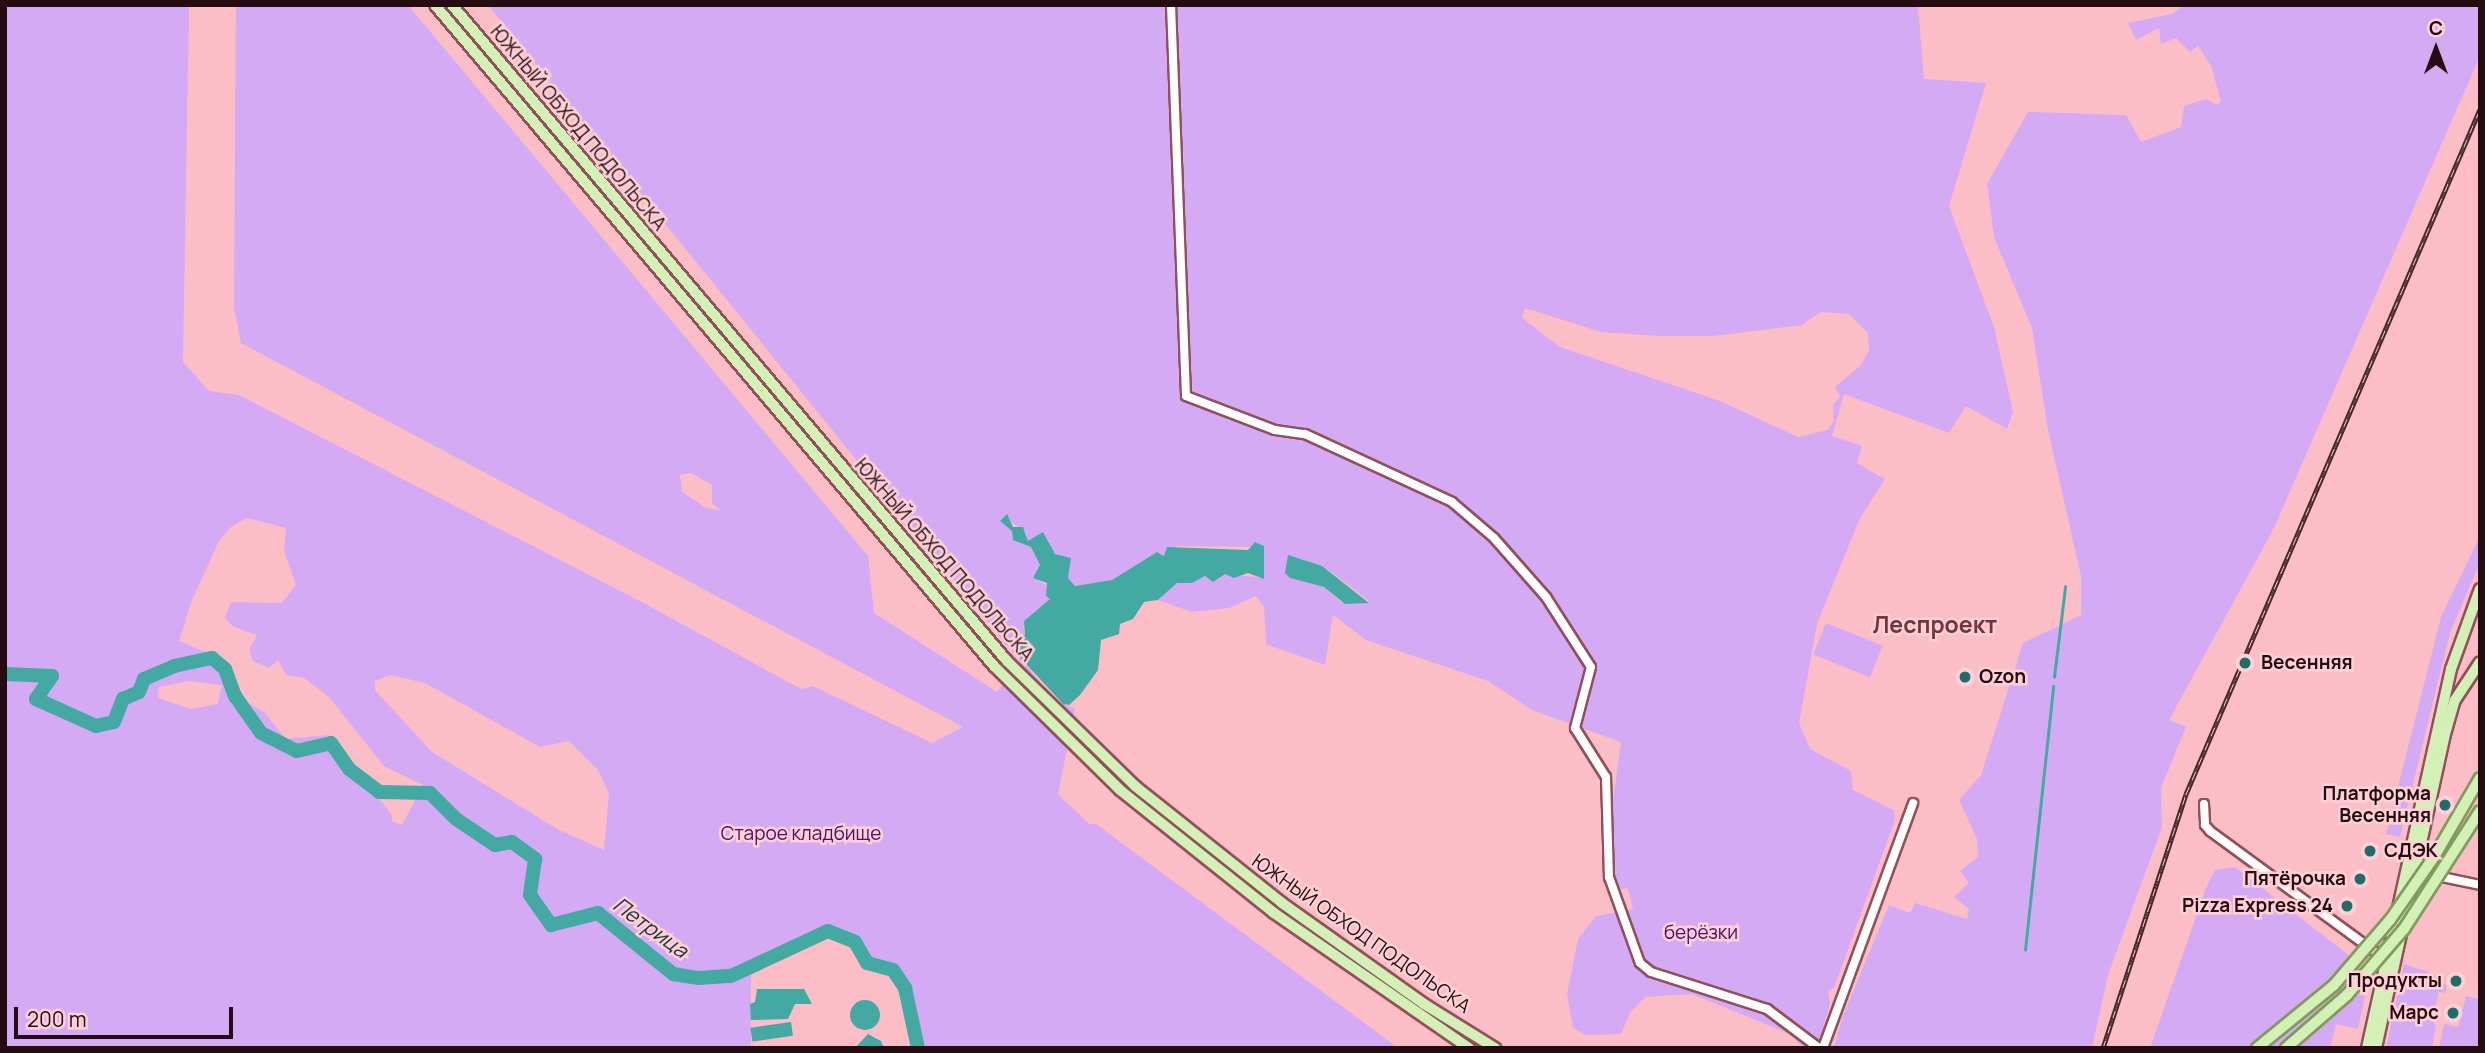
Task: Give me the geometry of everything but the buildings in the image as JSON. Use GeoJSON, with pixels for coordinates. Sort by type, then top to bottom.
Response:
{"type":"FeatureCollection","features":[{"type":"Feature","properties":{"kind":"main road","name":"ЮЖНЫЙ ОБХОД ПОДОЛЬСКА"},"geometry":{"type":"LineString","coordinates":[[435,5],[994,666],[1120,790],[1274,913],[1469,1048]]}},
{"type":"Feature","properties":{"kind":"main road","name":"ЮЖНЫЙ ОБХОД ПОДОЛЬСКА"},"geometry":{"type":"LineString","coordinates":[[452,5],[1007,662],[1135,786],[1282,903],[1424,1004],[1495,1048]]}},
{"type":"Feature","properties":{"kind":"main road"},"geometry":{"type":"LineString","coordinates":[[2376,1048],[2452,669],[2480,589]]}},
{"type":"Feature","properties":{"kind":"main road"},"geometry":{"type":"LineString","coordinates":[[2367,1048],[2387,959],[2455,700],[2480,662]]}},
{"type":"Feature","properties":{"kind":"main road"},"geometry":{"type":"LineString","coordinates":[[2257,1048],[2334,985],[2390,920],[2434,858],[2480,778]]}},
{"type":"Feature","properties":{"kind":"main road"},"geometry":{"type":"LineString","coordinates":[[2286,1048],[2347,995],[2404,929],[2480,811]]}},
{"type":"Feature","properties":{"kind":"street"},"geometry":{"type":"LineString","coordinates":[[1171,5],[1186,396],[1275,430],[1305,433],[1452,502],[1494,538],[1546,597],[1591,667],[1575,727],[1606,777],[1609,877],[1640,963],[1651,972],[1767,1009],[1821,1048],[1913,803]]}},
{"type":"Feature","properties":{"kind":"street"},"geometry":{"type":"LineString","coordinates":[[2204,804],[2205,825],[2210,831],[2387,959]]}},
{"type":"Feature","properties":{"kind":"street"},"geometry":{"type":"LineString","coordinates":[[2411,871],[2480,886]]}},
{"type":"Feature","properties":{"kind":"green space"},"geometry":{"type":"Polygon","coordinates":[[[5,5],[189,5],[183,362],[209,391],[239,395],[634,598],[801,689],[813,686],[932,743],[963,727],[241,343],[234,308],[236,5],[408,5],[868,556],[874,613],[997,692],[1020,662],[488,5],[1918,5],[1924,79],[1986,83],[1949,206],[1994,327],[2013,412],[2007,429],[1966,406],[1949,433],[1844,394],[1832,436],[1862,446],[1857,463],[1885,479],[1860,518],[1817,624],[1799,723],[1810,749],[1851,771],[1853,790],[1894,810],[1895,820],[1834,988],[1828,991],[1830,1004],[1817,1048],[1803,1048],[1792,1035],[1692,994],[1645,997],[1630,1013],[1621,1034],[1586,1035],[1573,1028],[1567,994],[1578,939],[1596,916],[1633,909],[1628,888],[1614,891],[1602,882],[1621,742],[1532,710],[1488,681],[1366,640],[1333,615],[1325,665],[1266,644],[1264,607],[1256,596],[1229,608],[1192,612],[1158,600],[1177,583],[1192,583],[1205,576],[1213,582],[1225,574],[1264,578],[1253,547],[1176,546],[1165,556],[1157,552],[1112,580],[1075,586],[1068,578],[1069,568],[1051,550],[1028,541],[1026,532],[1011,522],[1000,521],[1012,530],[1013,540],[1031,547],[1040,565],[1038,580],[1049,587],[1050,604],[1023,626],[1025,636],[1016,653],[1055,700],[1075,709],[1058,794],[1089,824],[1096,824],[1398,1048],[918,1048],[905,988],[893,971],[867,963],[855,942],[828,931],[751,966],[751,1048],[5,1048],[5,5]],[[1525,308],[1522,318],[1560,347],[1720,401],[1798,437],[1828,430],[1834,421],[1833,405],[1840,397],[1835,387],[1861,365],[1869,350],[1868,333],[1849,314],[1821,312],[1802,325],[1713,336],[1601,332],[1525,308]],[[691,473],[680,475],[682,492],[706,508],[720,510],[712,503],[712,485],[691,473]],[[247,518],[231,527],[219,541],[192,600],[179,641],[222,659],[248,703],[264,712],[286,739],[329,735],[392,815],[392,821],[402,825],[423,785],[384,766],[329,697],[304,678],[286,675],[278,660],[269,668],[253,661],[249,650],[257,635],[234,627],[225,618],[231,602],[282,603],[296,585],[284,551],[286,528],[247,518]],[[1327,569],[1285,573],[1290,578],[1324,587],[1342,603],[1368,603],[1368,600],[1327,569]],[[390,675],[375,681],[375,690],[432,752],[559,830],[604,850],[609,794],[598,770],[569,741],[540,747],[425,683],[390,675]],[[189,681],[159,687],[158,698],[191,709],[218,704],[222,685],[189,681]]]}},
{"type":"Feature","properties":{"kind":"green space"},"geometry":{"type":"Polygon","coordinates":[[[2184,5],[2480,5],[2480,56],[2274,528],[2169,720],[2186,727],[2161,788],[2162,827],[2108,975],[2092,1048],[1834,1048],[1842,1018],[1889,905],[1910,913],[1915,903],[1967,919],[1969,909],[1954,897],[1969,883],[1960,871],[1978,857],[1977,839],[1959,800],[1981,775],[2023,643],[2081,615],[2081,576],[2048,430],[2032,328],[1994,237],[1987,184],[2028,112],[2126,115],[2141,142],[2181,127],[2184,106],[2206,99],[2218,105],[2221,101],[2211,66],[2198,46],[2190,52],[2176,38],[2161,44],[2159,28],[2136,40],[2128,23],[2172,14],[2184,5]]]}},
{"type":"Feature","properties":{"kind":"green space"},"geometry":{"type":"Polygon","coordinates":[[[2480,536],[2480,562],[2450,633],[2400,837],[2386,834],[2441,617],[2480,536]]]}},
{"type":"Feature","properties":{"kind":"green space"},"geometry":{"type":"Polygon","coordinates":[[[1826,623],[1883,646],[1870,677],[1813,655],[1826,623]]]}},
{"type":"Feature","properties":{"kind":"green space"},"geometry":{"type":"Polygon","coordinates":[[[2235,867],[2360,964],[2353,993],[2365,996],[2358,1029],[2336,1024],[2330,1048],[2150,1048],[2206,888],[2215,870],[2235,867]]]}},
{"type":"Feature","properties":{"kind":"green space"},"geometry":{"type":"Polygon","coordinates":[[[2404,964],[2437,975],[2436,981],[2447,985],[2445,993],[2439,992],[2432,1020],[2436,1026],[2432,1048],[2386,1048],[2404,964]]]}},
{"type":"Feature","properties":{"kind":"green space"},"geometry":{"type":"Polygon","coordinates":[[[2466,996],[2480,999],[2480,1048],[2439,1048],[2444,1024],[2458,1027],[2466,996]]]}},
{"type":"Feature","properties":{"kind":"water"},"geometry":{"type":"Polygon","coordinates":[[[1007,514],[1013,527],[1023,527],[1028,541],[1043,532],[1055,554],[1071,558],[1068,578],[1075,586],[1112,580],[1157,552],[1164,556],[1167,547],[1248,550],[1255,542],[1264,546],[1264,579],[1248,573],[1234,578],[1225,574],[1213,582],[1205,576],[1192,583],[1177,583],[1158,600],[1144,602],[1133,619],[1120,624],[1119,634],[1101,640],[1098,670],[1080,695],[1069,705],[1063,704],[1016,653],[1018,640],[1025,635],[1024,621],[1050,599],[1046,596],[1047,583],[1033,578],[1040,565],[1031,547],[1013,540],[1012,531],[1000,521],[1007,514]]]}},
{"type":"Feature","properties":{"kind":"water"},"geometry":{"type":"Polygon","coordinates":[[[1288,555],[1322,566],[1369,603],[1345,604],[1324,587],[1290,578],[1285,573],[1288,555]]]}},
{"type":"Feature","properties":{"kind":"water"},"geometry":{"type":"Polygon","coordinates":[[[757,989],[804,989],[812,1004],[795,1004],[788,1019],[751,1020],[750,1004],[755,1002],[757,989]]]}},
{"type":"Feature","properties":{"kind":"water"},"geometry":{"type":"Polygon","coordinates":[[[865,1000],[876,1004],[880,1015],[876,1026],[865,1030],[854,1026],[850,1015],[854,1004],[865,1000]]]}},
{"type":"Feature","properties":{"kind":"water"},"geometry":{"type":"Polygon","coordinates":[[[791,1022],[793,1036],[752,1042],[750,1028],[791,1022]]]}},
{"type":"Feature","properties":{"kind":"water"},"geometry":{"type":"Polygon","coordinates":[[[868,1034],[881,1041],[884,1048],[855,1048],[868,1034]]]}},
{"type":"Feature","properties":{"kind":"waterway"},"geometry":{"type":"LineString","coordinates":[[2054,677],[2065,587]]}},
{"type":"Feature","properties":{"kind":"waterway","name":"Петрица"},"geometry":{"type":"LineString","coordinates":[[5,674],[52,676],[36,699],[96,726],[114,722],[123,699],[139,692],[144,679],[174,666],[212,658],[225,669],[235,696],[261,733],[297,751],[331,743],[349,769],[379,792],[430,793],[456,819],[495,845],[512,842],[535,859],[530,895],[551,925],[598,913],[673,974],[699,978],[731,976],[828,931],[855,942],[867,963],[893,970],[905,988],[918,1048]]}},
{"type":"Feature","properties":{"kind":"waterway"},"geometry":{"type":"LineString","coordinates":[[2025,950],[2053,686]]}},
{"type":"Feature","properties":{"kind":"railway"},"geometry":{"type":"LineString","coordinates":[[2103,1048],[2186,794],[2480,109]]}},
{"type":"Feature","properties":{"kind":"place","name":"Весенняя"},"geometry":{"type":"Point","coordinates":[2245,663]}},
{"type":"Feature","properties":{"kind":"place","name":"Ozon"},"geometry":{"type":"Point","coordinates":[1965,677]}},
{"type":"Feature","properties":{"kind":"place","name":"Платформа Весенняя"},"geometry":{"type":"Point","coordinates":[2445,805]}},
{"type":"Feature","properties":{"kind":"place","name":"СДЭК"},"geometry":{"type":"Point","coordinates":[2370,851]}},
{"type":"Feature","properties":{"kind":"place","name":"Пятёрочка"},"geometry":{"type":"Point","coordinates":[2360,879]}},
{"type":"Feature","properties":{"kind":"place","name":"Pizza Express 24"},"geometry":{"type":"Point","coordinates":[2347,906]}},
{"type":"Feature","properties":{"kind":"place","name":"Продукты"},"geometry":{"type":"Point","coordinates":[2456,981]}},
{"type":"Feature","properties":{"kind":"place","name":"Марс"},"geometry":{"type":"Point","coordinates":[2453,1013]}},
{"type":"Feature","properties":{"kind":"district","name":"Леспроект"},"geometry":{"type":"Point","coordinates":[1935,624]}},
{"type":"Feature","properties":{"kind":"park label","name":"Старое кладбище"},"geometry":{"type":"Point","coordinates":[801,834]}},
{"type":"Feature","properties":{"kind":"park label","name":"берёзки"},"geometry":{"type":"Point","coordinates":[1701,933]}}]}
